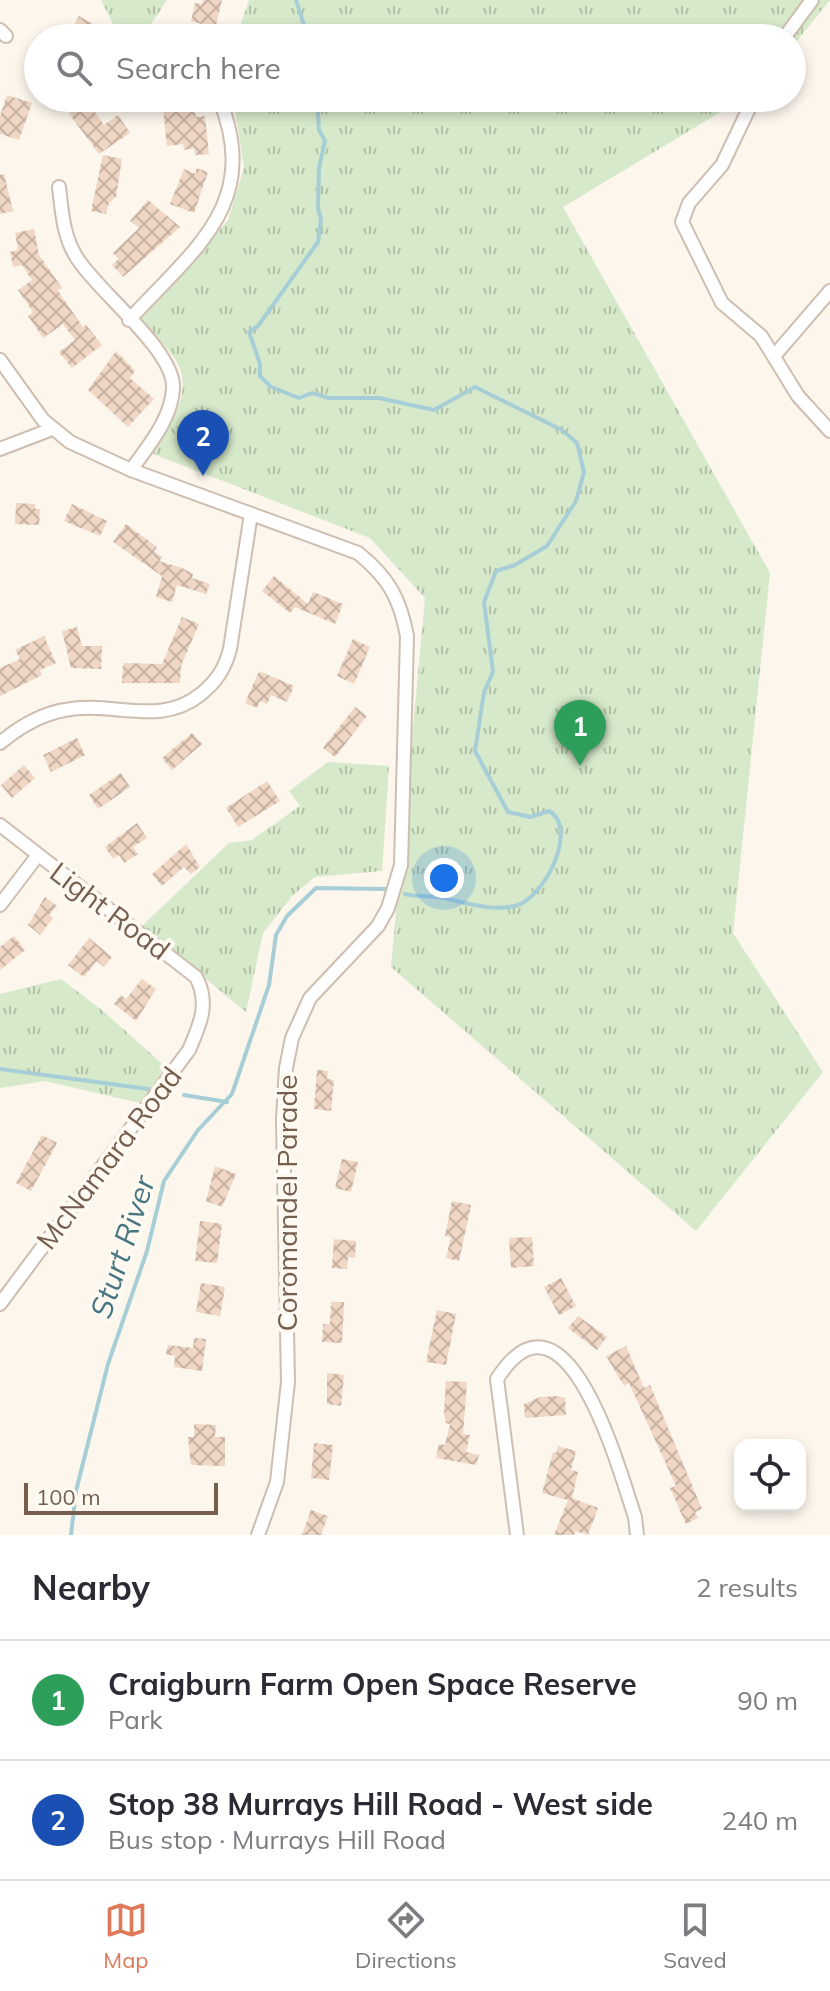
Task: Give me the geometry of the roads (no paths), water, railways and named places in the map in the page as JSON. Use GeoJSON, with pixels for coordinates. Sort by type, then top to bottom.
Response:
{"type":"FeatureCollection","features":[{"type":"Feature","properties":{"kind":"street"},"geometry":{"type":"LineString","coordinates":[[794,24],[812,0]]}},
{"type":"Feature","properties":{"kind":"street"},"geometry":{"type":"LineString","coordinates":[[129,320],[223,213],[236,155],[223,112]]}},
{"type":"Feature","properties":{"kind":"street"},"geometry":{"type":"LineString","coordinates":[[747,112],[722,165],[689,203],[682,222],[722,303],[761,336],[798,396],[830,431]]}},
{"type":"Feature","properties":{"kind":"street"},"geometry":{"type":"LineString","coordinates":[[59,187],[65,234],[76,257],[98,287],[159,351],[169,368],[174,386],[163,423],[131,470]]}},
{"type":"Feature","properties":{"kind":"street"},"geometry":{"type":"LineString","coordinates":[[774,356],[830,291]]}},
{"type":"Feature","properties":{"kind":"street"},"geometry":{"type":"LineString","coordinates":[[0,360],[52,429],[0,449]]}},
{"type":"Feature","properties":{"kind":"street","name":"Coromandel Parade"},"geometry":{"type":"LineString","coordinates":[[52,429],[70,442],[131,470],[358,553],[379,570],[401,605],[407,636],[400,868],[378,926],[310,998],[292,1038],[286,1068],[283,1120],[288,1382],[277,1482],[258,1535]]}},
{"type":"Feature","properties":{"kind":"street"},"geometry":{"type":"LineString","coordinates":[[0,743],[39,719],[67,709],[150,713],[183,707],[215,682],[226,665],[230,649],[251,514]]}},
{"type":"Feature","properties":{"kind":"street","name":"Light Road"},"geometry":{"type":"LineString","coordinates":[[0,825],[196,977],[204,991],[204,1006]]}},
{"type":"Feature","properties":{"kind":"street"},"geometry":{"type":"LineString","coordinates":[[0,905],[38,855]]}},
{"type":"Feature","properties":{"kind":"street","name":"McNamara Road"},"geometry":{"type":"LineString","coordinates":[[0,1304],[189,1050],[204,1006]]}},
{"type":"Feature","properties":{"kind":"street"},"geometry":{"type":"LineString","coordinates":[[517,1535],[497,1379],[520,1351],[533,1348],[549,1348],[574,1367],[595,1406],[635,1517],[637,1535]]}},
{"type":"Feature","properties":{"kind":"waterway","name":"Sturt River"},"geometry":{"type":"LineString","coordinates":[[296,0],[304,24]]}},
{"type":"Feature","properties":{"kind":"waterway","name":"Sturt River"},"geometry":{"type":"LineString","coordinates":[[318,112],[319,130],[325,141],[319,168],[318,208],[321,220],[318,242],[258,326],[249,332],[260,364],[260,376],[271,387],[299,398],[312,393],[329,398],[379,398],[434,410],[475,387],[562,430],[577,443],[584,472],[576,501],[547,546],[515,565],[496,571],[484,602],[493,672],[484,692],[475,751],[508,812],[530,817],[549,811],[558,820],[561,833],[554,863],[536,891],[515,906],[485,907],[405,894]]}},
{"type":"Feature","properties":{"kind":"waterway","name":"Sturt River"},"geometry":{"type":"LineString","coordinates":[[71,1535],[76,1491],[108,1364],[147,1251],[164,1181],[198,1130],[232,1094],[269,985],[276,935],[287,916],[316,888],[386,889]]}},
{"type":"Feature","properties":{"kind":"waterway"},"geometry":{"type":"LineString","coordinates":[[0,1069],[148,1089]]}},
{"type":"Feature","properties":{"kind":"waterway"},"geometry":{"type":"LineString","coordinates":[[184,1095],[227,1102]]}},
{"type":"Feature","properties":{"kind":"place","name":"Stop 38 Murrays Hill Road - West side"},"geometry":{"type":"Point","coordinates":[203,476]}},
{"type":"Feature","properties":{"kind":"place","name":"Craigburn Farm Open Space Reserve"},"geometry":{"type":"Point","coordinates":[580,766]}}]}
